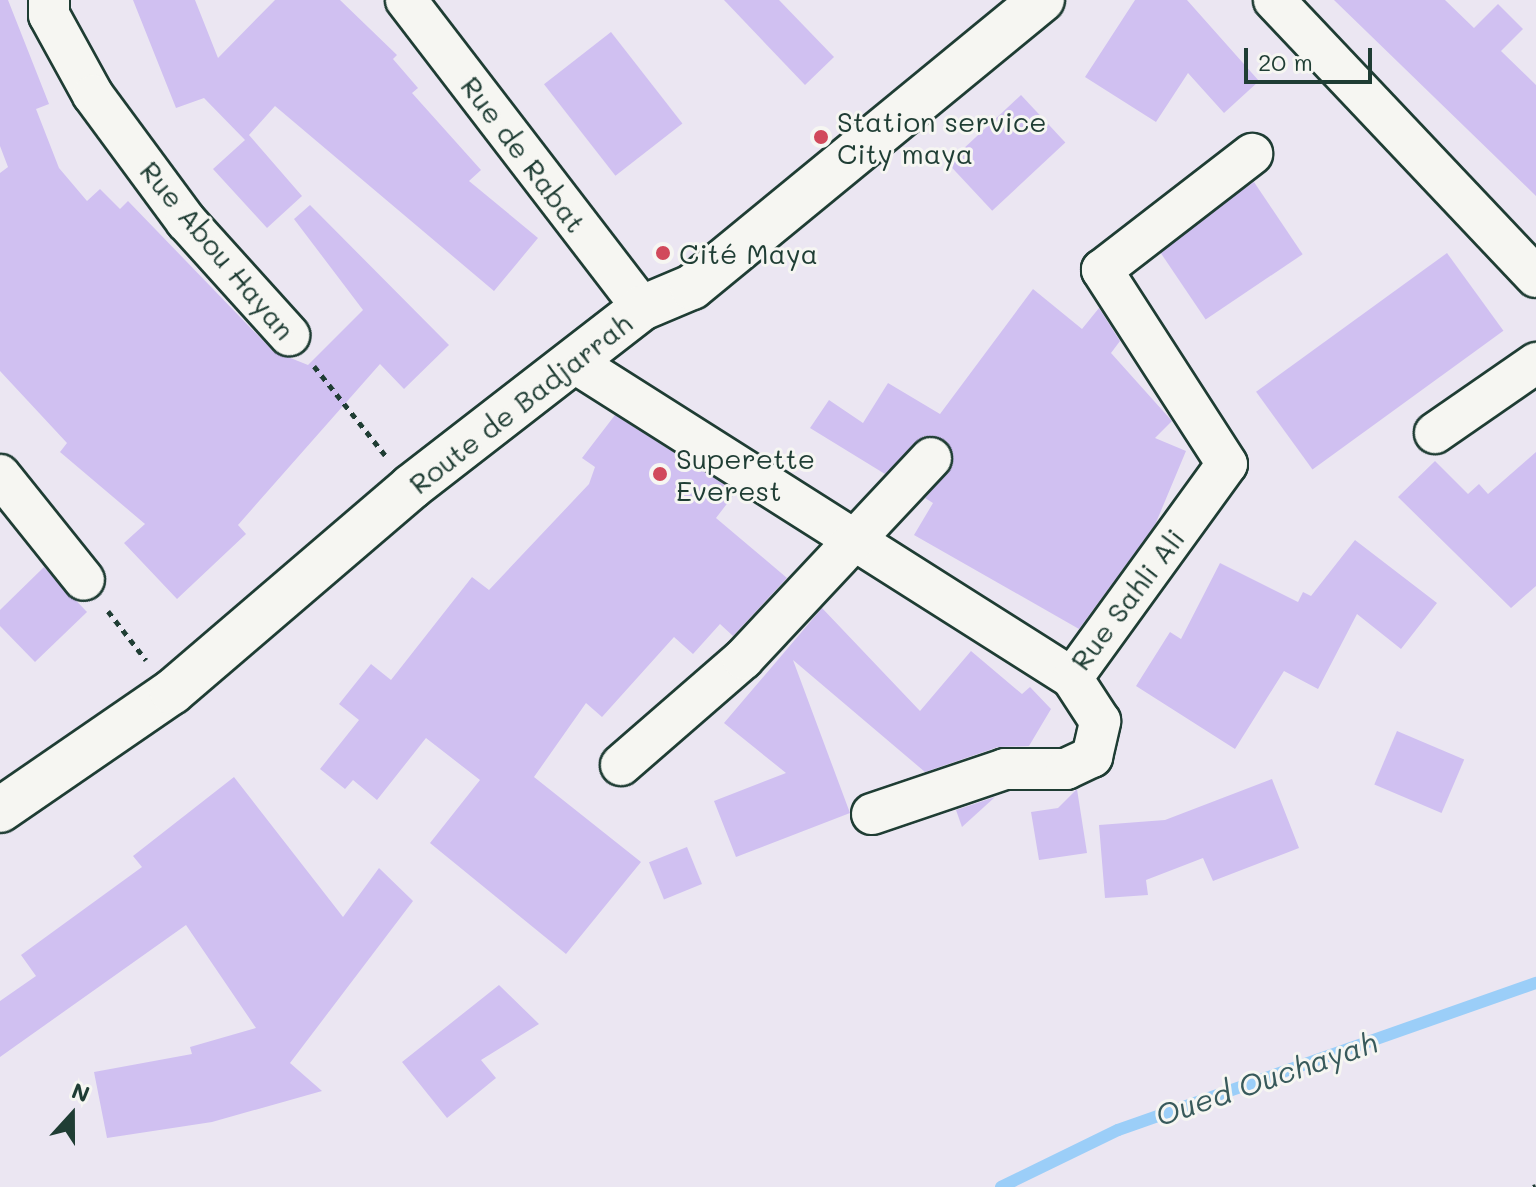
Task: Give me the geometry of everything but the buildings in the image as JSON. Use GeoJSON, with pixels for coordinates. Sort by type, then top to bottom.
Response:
{"type":"FeatureCollection","features":[{"type":"Feature","properties":{"kind":"main road","name":"Route de Badjarrah"},"geometry":{"type":"LineString","coordinates":[[0,810],[172,692],[411,487],[642,308],[692,287],[1017,7]]}},
{"type":"Feature","properties":{"kind":"street","name":"Rue Abou Hayan"},"geometry":{"type":"LineString","coordinates":[[49,0],[49,15],[93,95],[186,221],[289,335]]}},
{"type":"Feature","properties":{"kind":"street","name":"Rue de Rabat"},"geometry":{"type":"LineString","coordinates":[[406,0],[642,308]]}},
{"type":"Feature","properties":{"kind":"street"},"geometry":{"type":"LineString","coordinates":[[1274,0],[1536,277]]}},
{"type":"Feature","properties":{"kind":"street","name":"Rue Sahli Ali"},"geometry":{"type":"LineString","coordinates":[[572,361],[1072,678],[1227,464],[1102,270],[1252,154]]}},
{"type":"Feature","properties":{"kind":"street"},"geometry":{"type":"LineString","coordinates":[[1435,433],[1536,363]]}},
{"type":"Feature","properties":{"kind":"street"},"geometry":{"type":"LineString","coordinates":[[621,765],[743,659],[860,541],[931,458]]}},
{"type":"Feature","properties":{"kind":"street"},"geometry":{"type":"LineString","coordinates":[[0,475],[84,580]]}},
{"type":"Feature","properties":{"kind":"street"},"geometry":{"type":"LineString","coordinates":[[872,814],[1005,769],[1066,769],[1092,757],[1100,721],[1072,678]]}},
{"type":"Feature","properties":{"kind":"path","name":"Rue Abou Hayan"},"geometry":{"type":"LineString","coordinates":[[289,335],[411,487]]}},
{"type":"Feature","properties":{"kind":"path"},"geometry":{"type":"LineString","coordinates":[[84,580],[172,692]]}},
{"type":"Feature","properties":{"kind":"waterway","name":"Oued Ouchayah"},"geometry":{"type":"LineString","coordinates":[[1001,1187],[1118,1130],[1536,983]]}},
{"type":"Feature","properties":{"kind":"place","name":"Station service City maya"},"geometry":{"type":"Point","coordinates":[821,137]}},
{"type":"Feature","properties":{"kind":"place","name":"Cité Maya"},"geometry":{"type":"Point","coordinates":[663,253]}},
{"type":"Feature","properties":{"kind":"place","name":"Superette Everest"},"geometry":{"type":"Point","coordinates":[660,474]}}]}
